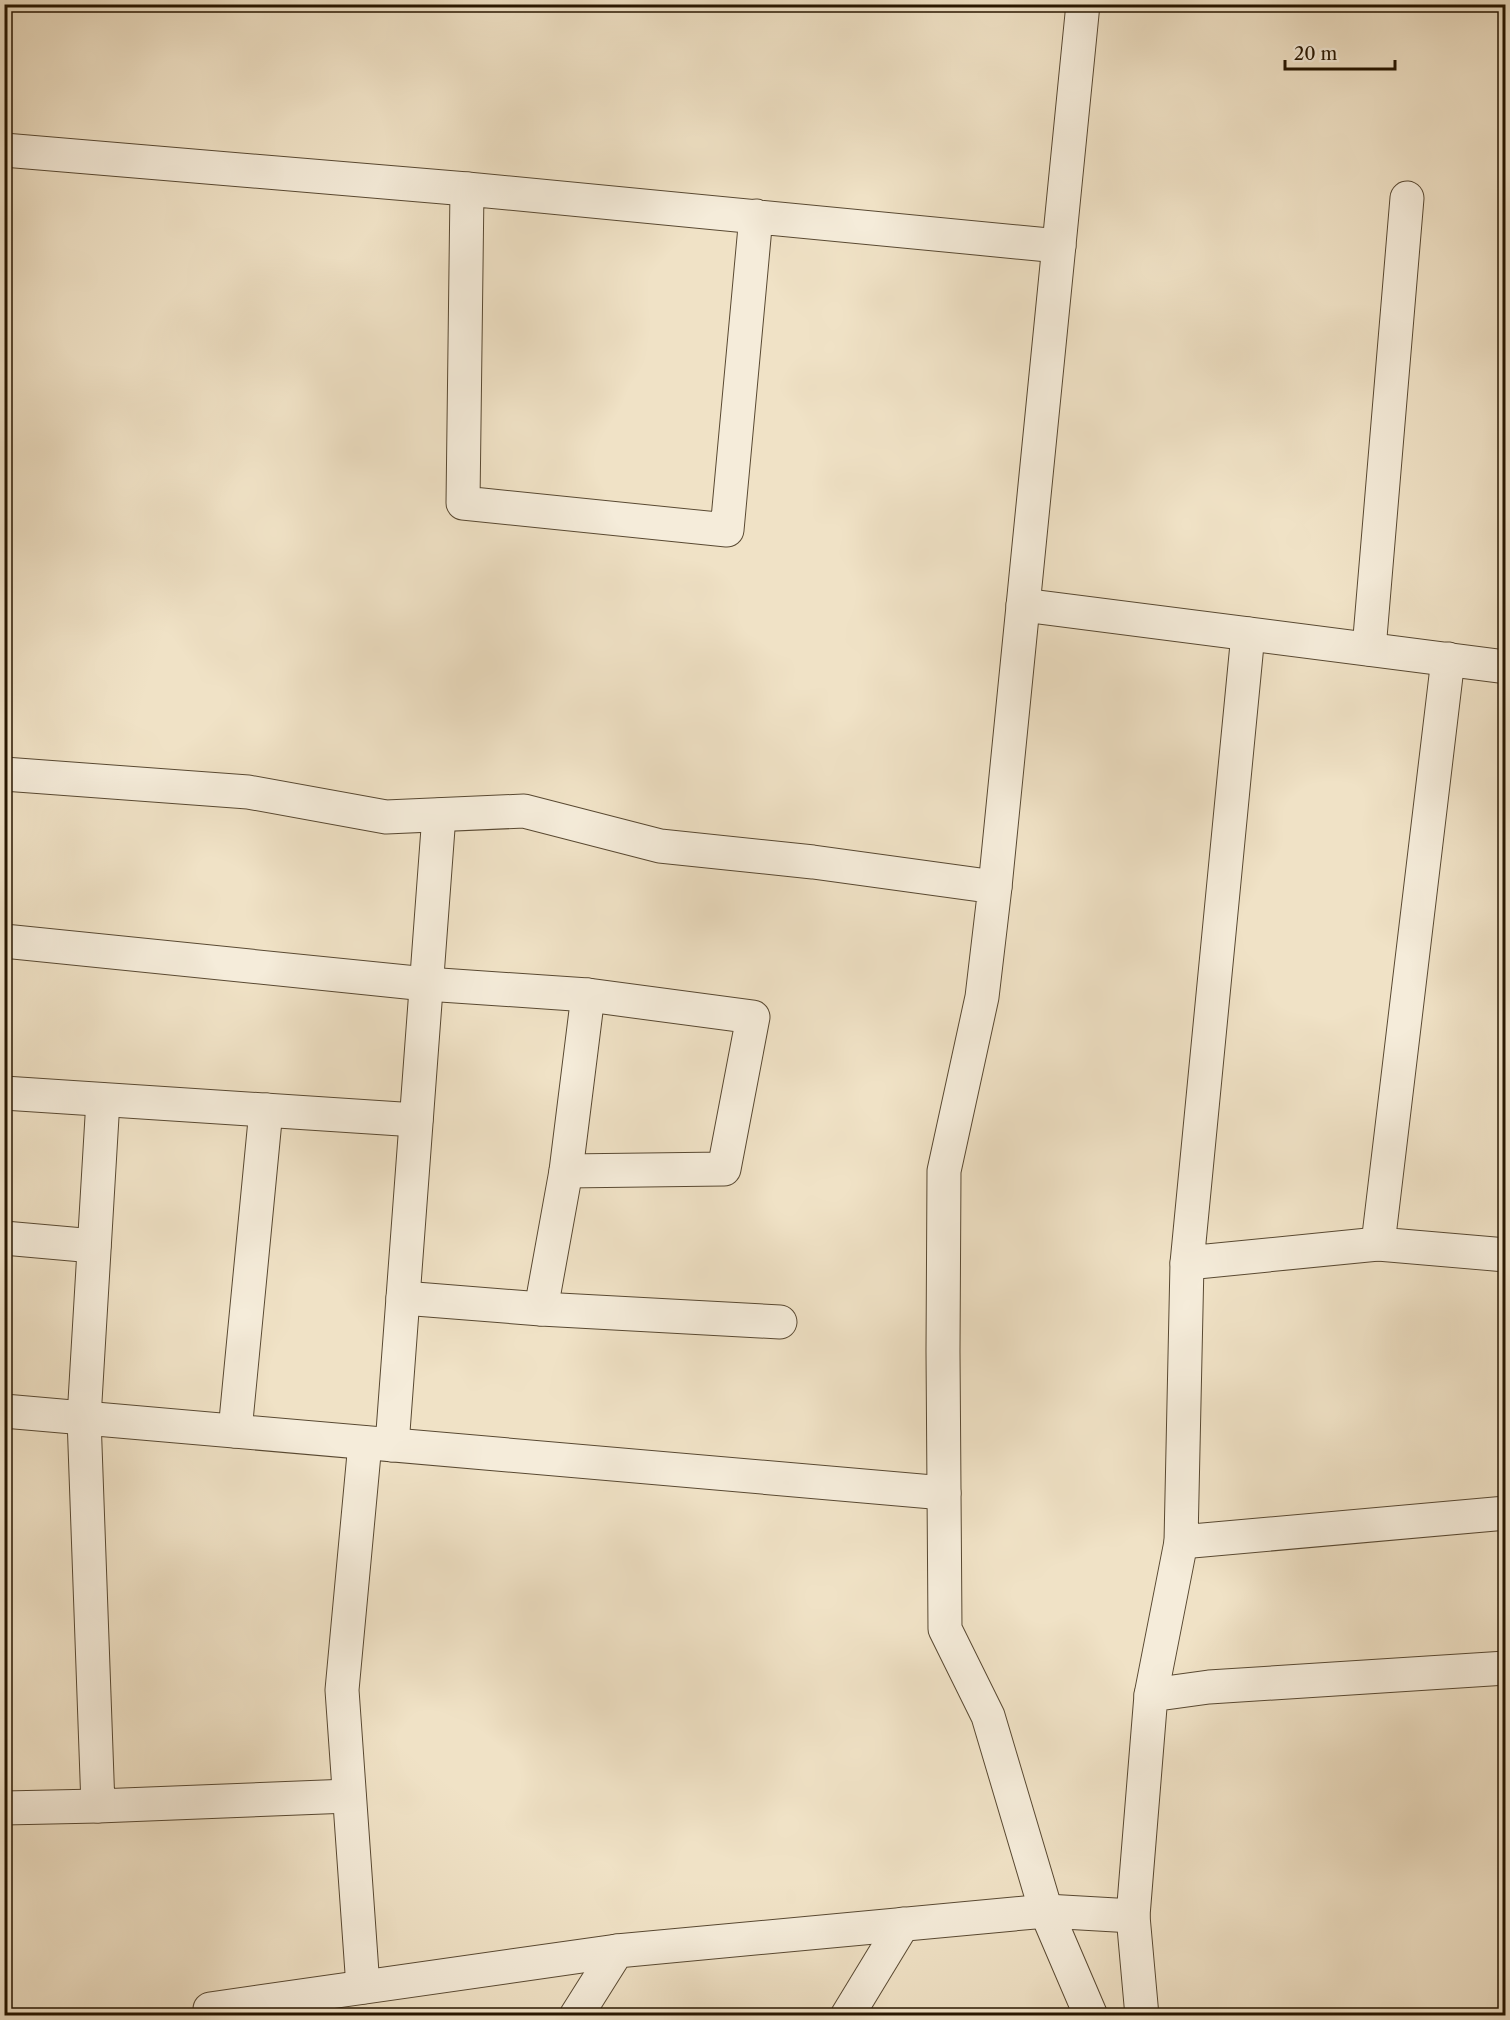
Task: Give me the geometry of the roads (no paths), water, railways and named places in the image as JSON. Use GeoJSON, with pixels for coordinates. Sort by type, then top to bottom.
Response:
{"type":"FeatureCollection","features":[{"type":"Feature","properties":{"kind":"street"},"geometry":{"type":"LineString","coordinates":[[1083,4],[995,887],[982,997],[944,1171],[944,1493],[945,1629],[988,1716],[1046,1911],[1091,2016]]}},
{"type":"Feature","properties":{"kind":"street"},"geometry":{"type":"LineString","coordinates":[[4,150],[467,189],[1059,246]]}},
{"type":"Feature","properties":{"kind":"street"},"geometry":{"type":"LineString","coordinates":[[467,189],[463,503],[715,529],[727,530],[756,216]]}},
{"type":"Feature","properties":{"kind":"street"},"geometry":{"type":"LineString","coordinates":[[1369,649],[1407,198]]}},
{"type":"Feature","properties":{"kind":"street"},"geometry":{"type":"LineString","coordinates":[[1023,605],[1506,667]]}},
{"type":"Feature","properties":{"kind":"street"},"geometry":{"type":"LineString","coordinates":[[1142,2016],[1133,1916],[1152,1695],[1181,1542],[1187,1263],[1248,634]]}},
{"type":"Feature","properties":{"kind":"street"},"geometry":{"type":"LineString","coordinates":[[1378,1244],[1448,659]]}},
{"type":"Feature","properties":{"kind":"street"},"geometry":{"type":"LineString","coordinates":[[4,774],[248,792],[386,817],[524,811],[660,846],[813,862],[995,887]]}},
{"type":"Feature","properties":{"kind":"street"},"geometry":{"type":"LineString","coordinates":[[363,1988],[342,1690],[378,1444],[403,1298],[439,815]]}},
{"type":"Feature","properties":{"kind":"street"},"geometry":{"type":"LineString","coordinates":[[4,941],[426,984],[588,995],[753,1017],[724,1169],[567,1171]]}},
{"type":"Feature","properties":{"kind":"street"},"geometry":{"type":"LineString","coordinates":[[541,1308],[567,1171],[588,995]]}},
{"type":"Feature","properties":{"kind":"street"},"geometry":{"type":"LineString","coordinates":[[4,1093],[416,1120]]}},
{"type":"Feature","properties":{"kind":"street"},"geometry":{"type":"LineString","coordinates":[[98,1806],[84,1418],[103,1100]]}},
{"type":"Feature","properties":{"kind":"street"},"geometry":{"type":"LineString","coordinates":[[236,1431],[266,1110]]}},
{"type":"Feature","properties":{"kind":"street"},"geometry":{"type":"LineString","coordinates":[[4,1238],[94,1246]]}},
{"type":"Feature","properties":{"kind":"street"},"geometry":{"type":"LineString","coordinates":[[1187,1263],[1378,1244],[1506,1255]]}},
{"type":"Feature","properties":{"kind":"street"},"geometry":{"type":"LineString","coordinates":[[403,1298],[780,1322]]}},
{"type":"Feature","properties":{"kind":"street"},"geometry":{"type":"LineString","coordinates":[[4,1411],[944,1493]]}},
{"type":"Feature","properties":{"kind":"street"},"geometry":{"type":"LineString","coordinates":[[1181,1542],[1506,1514]]}},
{"type":"Feature","properties":{"kind":"street"},"geometry":{"type":"LineString","coordinates":[[1152,1695],[1209,1688],[1506,1668]]}},
{"type":"Feature","properties":{"kind":"street"},"geometry":{"type":"LineString","coordinates":[[4,1808],[349,1796]]}},
{"type":"Feature","properties":{"kind":"street"},"geometry":{"type":"LineString","coordinates":[[210,2016],[210,2009],[617,1951],[1046,1911],[1133,1916]]}},
{"type":"Feature","properties":{"kind":"street"},"geometry":{"type":"LineString","coordinates":[[847,2016],[903,1924]]}},
{"type":"Feature","properties":{"kind":"street"},"geometry":{"type":"LineString","coordinates":[[576,2016],[617,1951]]}}]}
